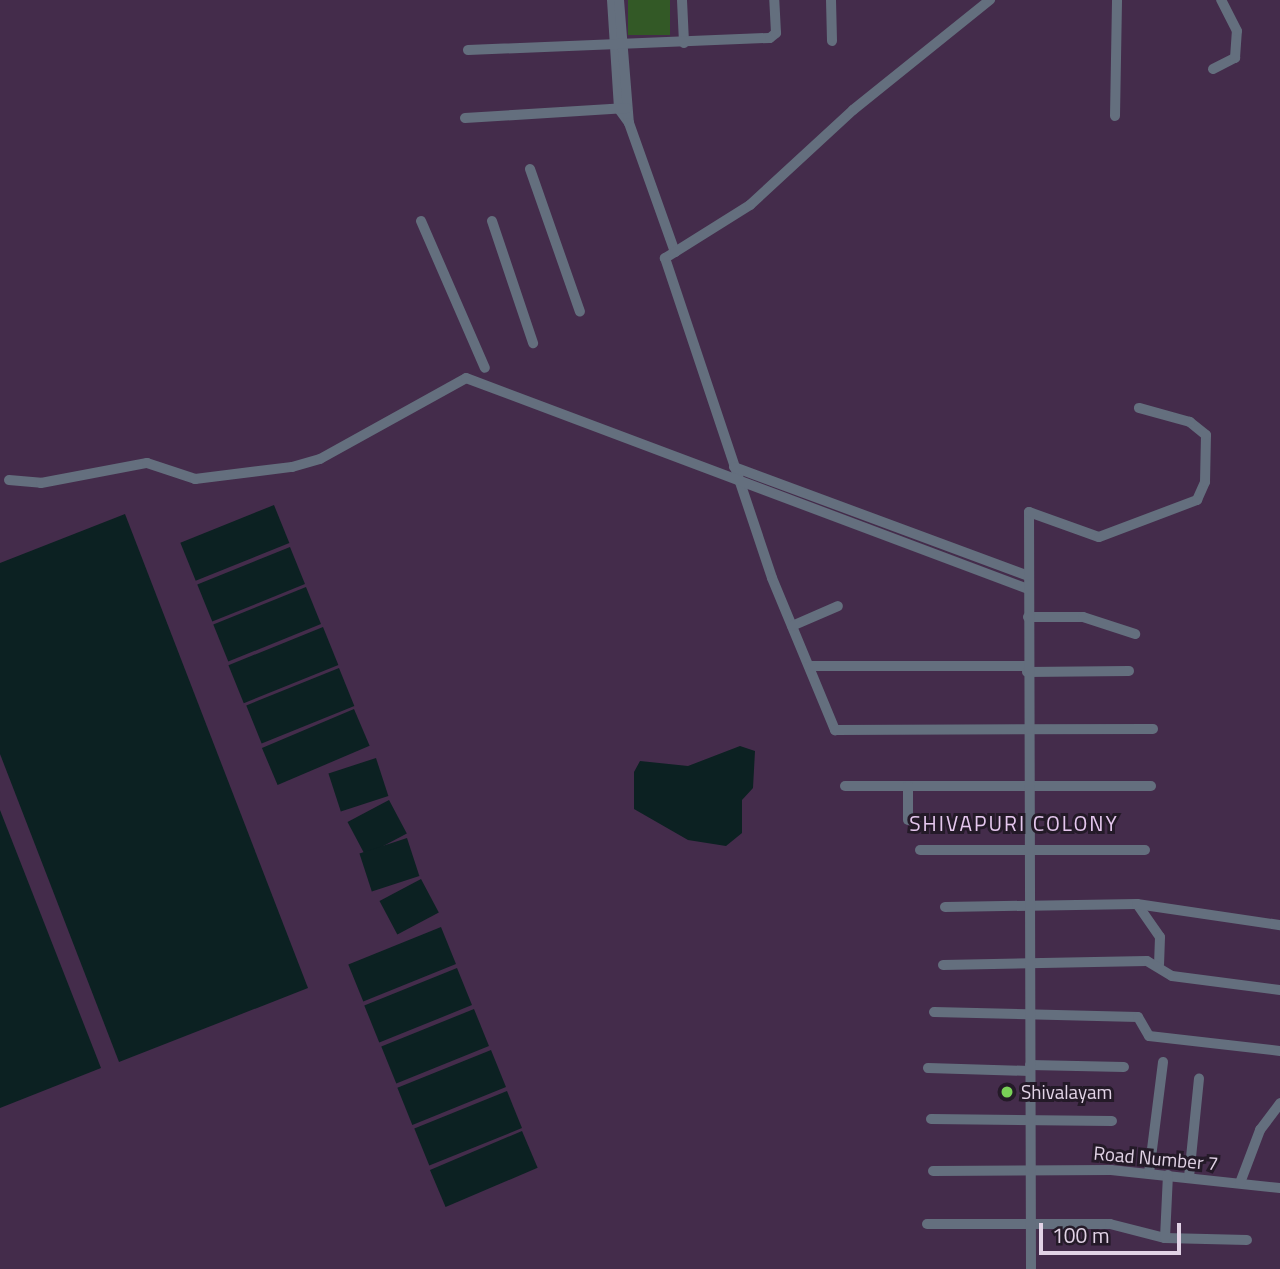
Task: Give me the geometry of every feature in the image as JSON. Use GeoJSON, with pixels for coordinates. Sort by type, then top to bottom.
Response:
{"type":"FeatureCollection","features":[{"type":"Feature","properties":{"kind":"street"},"geometry":{"type":"LineString","coordinates":[[612,0],[623,108],[675,252]]}},
{"type":"Feature","properties":{"kind":"street"},"geometry":{"type":"LineString","coordinates":[[618,48],[619,0]]}},
{"type":"Feature","properties":{"kind":"street"},"geometry":{"type":"LineString","coordinates":[[682,0],[684,43]]}},
{"type":"Feature","properties":{"kind":"street"},"geometry":{"type":"LineString","coordinates":[[468,50],[618,48],[770,37],[776,33],[774,0]]}},
{"type":"Feature","properties":{"kind":"street"},"geometry":{"type":"LineString","coordinates":[[831,0],[832,41]]}},
{"type":"Feature","properties":{"kind":"street"},"geometry":{"type":"LineString","coordinates":[[990,0],[853,110],[750,205],[665,258],[738,481],[792,626],[835,730],[1153,729]]}},
{"type":"Feature","properties":{"kind":"street"},"geometry":{"type":"LineString","coordinates":[[1115,116],[1117,0]]}},
{"type":"Feature","properties":{"kind":"street"},"geometry":{"type":"LineString","coordinates":[[1213,69],[1235,58],[1237,31],[1222,0]]}},
{"type":"Feature","properties":{"kind":"street"},"geometry":{"type":"LineString","coordinates":[[465,118],[623,108]]}},
{"type":"Feature","properties":{"kind":"street"},"geometry":{"type":"LineString","coordinates":[[530,169],[580,312]]}},
{"type":"Feature","properties":{"kind":"street"},"geometry":{"type":"LineString","coordinates":[[421,221],[485,368]]}},
{"type":"Feature","properties":{"kind":"street"},"geometry":{"type":"LineString","coordinates":[[492,221],[533,342]]}},
{"type":"Feature","properties":{"kind":"street"},"geometry":{"type":"LineString","coordinates":[[9,480],[41,483],[147,463],[195,479],[292,467],[320,459],[466,378],[738,481],[1028,576]]}},
{"type":"Feature","properties":{"kind":"street"},"geometry":{"type":"LineString","coordinates":[[1031,1269],[1027,963],[1029,512],[1100,537],[1201,495],[1206,435],[1190,422],[1139,408]]}},
{"type":"Feature","properties":{"kind":"street"},"geometry":{"type":"LineString","coordinates":[[734,467],[1028,590]]}},
{"type":"Feature","properties":{"kind":"street"},"geometry":{"type":"LineString","coordinates":[[792,626],[838,607]]}},
{"type":"Feature","properties":{"kind":"street"},"geometry":{"type":"LineString","coordinates":[[1028,617],[1083,617],[1135,634]]}},
{"type":"Feature","properties":{"kind":"street"},"geometry":{"type":"LineString","coordinates":[[809,666],[1129,671]]}},
{"type":"Feature","properties":{"kind":"street"},"geometry":{"type":"LineString","coordinates":[[845,786],[1152,786]]}},
{"type":"Feature","properties":{"kind":"street"},"geometry":{"type":"LineString","coordinates":[[908,786],[908,820]]}},
{"type":"Feature","properties":{"kind":"street"},"geometry":{"type":"LineString","coordinates":[[920,850],[1145,850]]}},
{"type":"Feature","properties":{"kind":"street"},"geometry":{"type":"LineString","coordinates":[[1137,905],[1160,937],[1159,964]]}},
{"type":"Feature","properties":{"kind":"street"},"geometry":{"type":"LineString","coordinates":[[945,907],[1137,905],[1280,925]]}},
{"type":"Feature","properties":{"kind":"street"},"geometry":{"type":"LineString","coordinates":[[943,965],[1159,964],[1172,976],[1280,990]]}},
{"type":"Feature","properties":{"kind":"street"},"geometry":{"type":"LineString","coordinates":[[934,1013],[1138,1017],[1149,1036],[1280,1051]]}},
{"type":"Feature","properties":{"kind":"street"},"geometry":{"type":"LineString","coordinates":[[1149,1173],[1163,1062]]}},
{"type":"Feature","properties":{"kind":"street"},"geometry":{"type":"LineString","coordinates":[[928,1068],[1124,1067]]}},
{"type":"Feature","properties":{"kind":"street"},"geometry":{"type":"LineString","coordinates":[[1189,1177],[1199,1079]]}},
{"type":"Feature","properties":{"kind":"street"},"geometry":{"type":"LineString","coordinates":[[1240,1183],[1260,1130],[1280,1102]]}},
{"type":"Feature","properties":{"kind":"street"},"geometry":{"type":"LineString","coordinates":[[931,1119],[1112,1121]]}},
{"type":"Feature","properties":{"kind":"street","name":"Road Number 7"},"geometry":{"type":"LineString","coordinates":[[933,1171],[1029,1169],[1149,1173],[1280,1188]]}},
{"type":"Feature","properties":{"kind":"street"},"geometry":{"type":"LineString","coordinates":[[1165,1238],[1168,1175]]}},
{"type":"Feature","properties":{"kind":"street"},"geometry":{"type":"LineString","coordinates":[[927,1224],[1110,1224],[1165,1238],[1247,1240]]}},
{"type":"Feature","properties":{"kind":"green space"},"geometry":{"type":"Polygon","coordinates":[[[628,0],[670,0],[670,35],[628,35],[628,0]]]}},
{"type":"Feature","properties":{"kind":"shaded area"},"geometry":{"type":"Polygon","coordinates":[[[274,505],[289,543],[196,581],[180,543],[274,505]]]}},
{"type":"Feature","properties":{"kind":"shaded area"},"geometry":{"type":"Polygon","coordinates":[[[125,514],[308,988],[119,1062],[0,754],[0,563],[125,514]]]}},
{"type":"Feature","properties":{"kind":"shaded area"},"geometry":{"type":"Polygon","coordinates":[[[290,547],[305,584],[212,622],[197,584],[290,547]]]}},
{"type":"Feature","properties":{"kind":"shaded area"},"geometry":{"type":"Polygon","coordinates":[[[306,587],[321,624],[228,662],[213,624],[306,587]]]}},
{"type":"Feature","properties":{"kind":"shaded area"},"geometry":{"type":"Polygon","coordinates":[[[323,627],[338,665],[244,703],[228,665],[323,627]]]}},
{"type":"Feature","properties":{"kind":"shaded area"},"geometry":{"type":"Polygon","coordinates":[[[339,668],[354,706],[262,743],[246,705],[339,668]]]}},
{"type":"Feature","properties":{"kind":"shaded area"},"geometry":{"type":"Polygon","coordinates":[[[354,709],[370,746],[278,785],[262,748],[354,709]]]}},
{"type":"Feature","properties":{"kind":"shaded area"},"geometry":{"type":"Polygon","coordinates":[[[740,746],[755,751],[753,788],[742,800],[742,833],[726,846],[688,840],[634,809],[634,772],[640,761],[688,766],[740,746]]]}},
{"type":"Feature","properties":{"kind":"shaded area"},"geometry":{"type":"Polygon","coordinates":[[[376,758],[388,796],[341,811],[328,773],[376,758]]]}},
{"type":"Feature","properties":{"kind":"shaded area"},"geometry":{"type":"Polygon","coordinates":[[[389,800],[407,834],[365,856],[348,822],[389,800]]]}},
{"type":"Feature","properties":{"kind":"shaded area"},"geometry":{"type":"Polygon","coordinates":[[[0,810],[101,1068],[0,1108],[0,810]]]}},
{"type":"Feature","properties":{"kind":"shaded area"},"geometry":{"type":"Polygon","coordinates":[[[407,838],[419,876],[372,891],[359,853],[407,838]]]}},
{"type":"Feature","properties":{"kind":"shaded area"},"geometry":{"type":"Polygon","coordinates":[[[421,879],[439,913],[397,935],[380,901],[421,879]]]}},
{"type":"Feature","properties":{"kind":"shaded area"},"geometry":{"type":"Polygon","coordinates":[[[441,927],[456,964],[363,1002],[348,964],[441,927]]]}},
{"type":"Feature","properties":{"kind":"shaded area"},"geometry":{"type":"Polygon","coordinates":[[[457,968],[472,1005],[379,1043],[364,1005],[457,968]]]}},
{"type":"Feature","properties":{"kind":"shaded area"},"geometry":{"type":"Polygon","coordinates":[[[474,1009],[489,1046],[396,1084],[381,1046],[474,1009]]]}},
{"type":"Feature","properties":{"kind":"shaded area"},"geometry":{"type":"Polygon","coordinates":[[[491,1050],[506,1087],[412,1125],[397,1088],[491,1050]]]}},
{"type":"Feature","properties":{"kind":"shaded area"},"geometry":{"type":"Polygon","coordinates":[[[507,1091],[522,1128],[429,1166],[414,1128],[507,1091]]]}},
{"type":"Feature","properties":{"kind":"shaded area"},"geometry":{"type":"Polygon","coordinates":[[[522,1131],[538,1168],[446,1207],[430,1170],[522,1131]]]}},
{"type":"Feature","properties":{"kind":"place","name":"Shivalayam"},"geometry":{"type":"Point","coordinates":[1007,1092]}},
{"type":"Feature","properties":{"kind":"district","name":"SHIVAPURI COLONY"},"geometry":{"type":"Point","coordinates":[1014,823]}}]}
